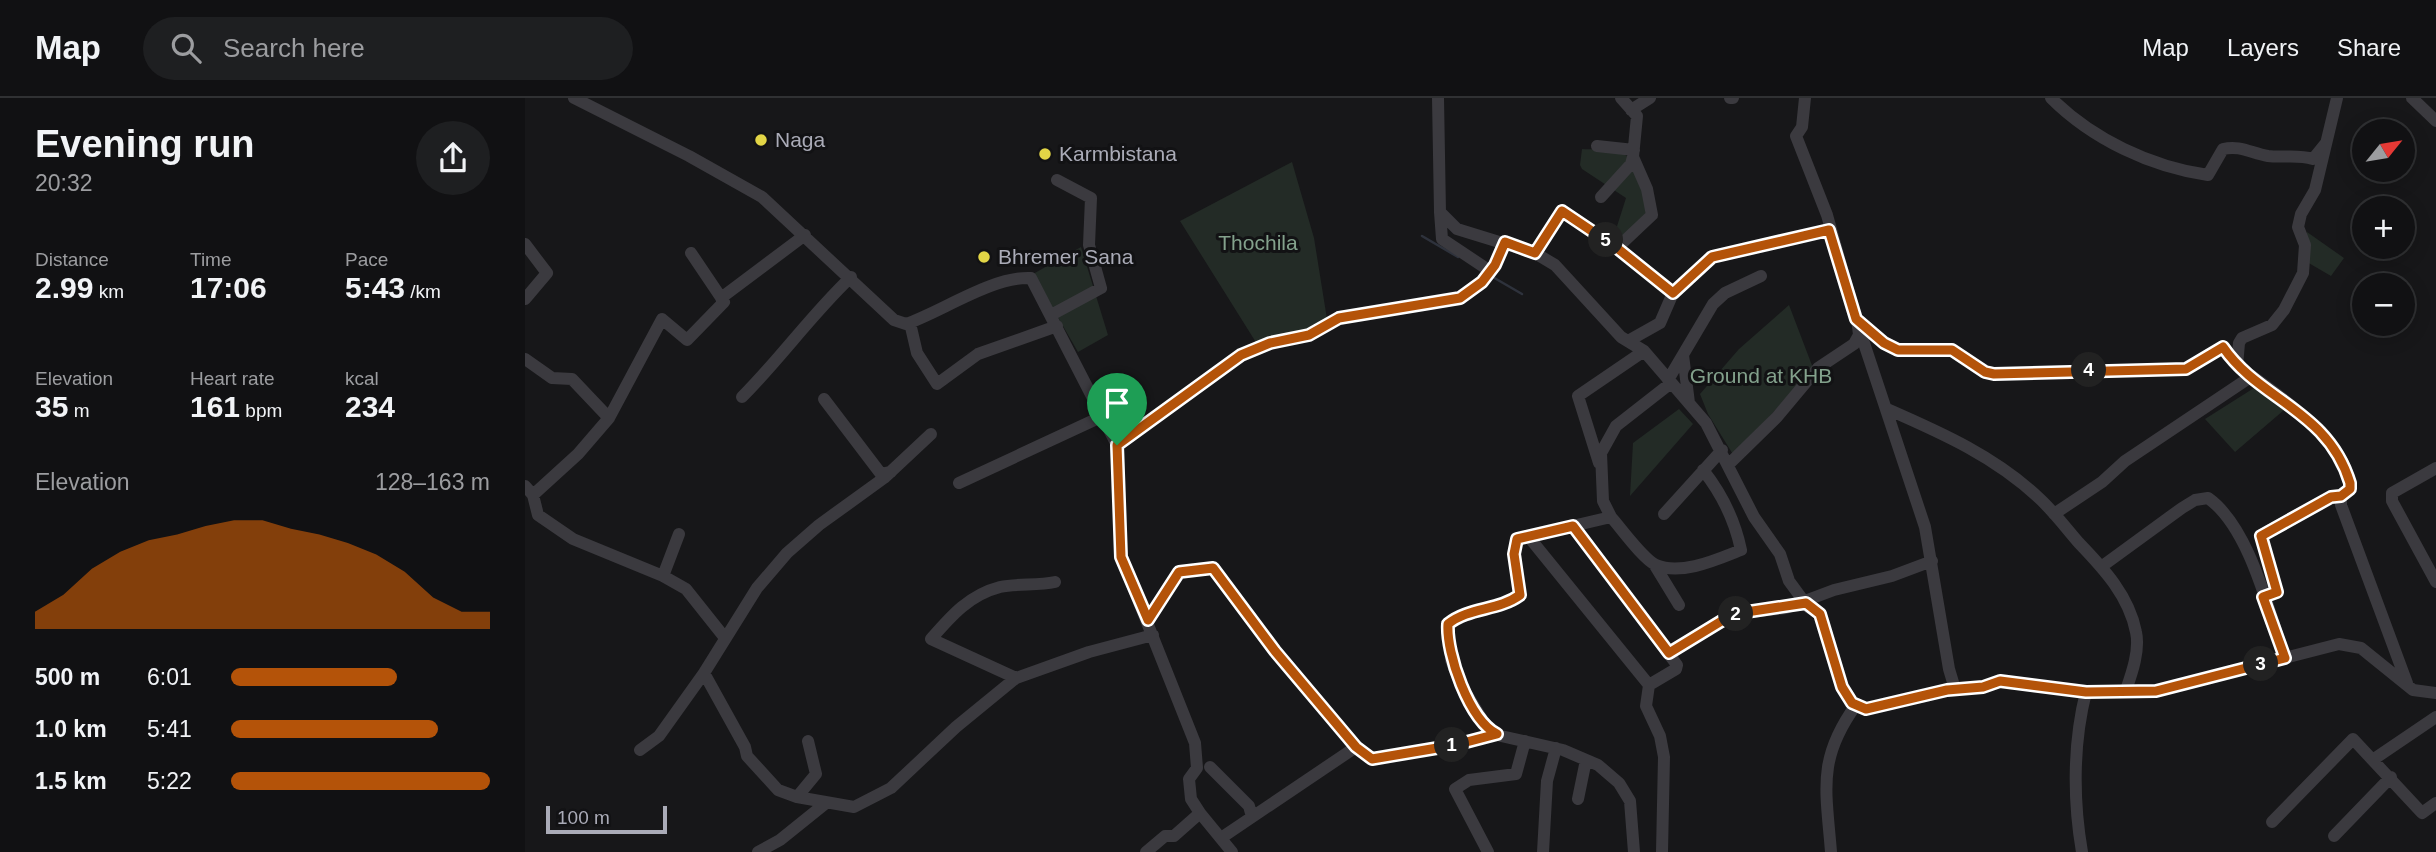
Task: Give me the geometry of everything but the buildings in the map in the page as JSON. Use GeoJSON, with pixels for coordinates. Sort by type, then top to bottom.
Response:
{"type":"FeatureCollection","features":[{"type":"Feature","properties":{"kind":"street"},"geometry":{"type":"LineString","coordinates":[[573,98],[689,156],[762,197],[851,277],[894,320],[910,323],[984,289],[1021,277],[1031,278],[1117,445],[1121,557],[1148,620],[1158,656],[1195,743],[1197,768],[1189,779],[1191,799],[1233,852]]}},
{"type":"Feature","properties":{"kind":"street"},"geometry":{"type":"LineString","coordinates":[[1438,98],[1443,239],[1488,274]]}},
{"type":"Feature","properties":{"kind":"street"},"geometry":{"type":"LineString","coordinates":[[1601,197],[1631,164],[1634,153],[1637,116],[1621,98]]}},
{"type":"Feature","properties":{"kind":"street"},"geometry":{"type":"LineString","coordinates":[[1631,110],[1650,98]]}},
{"type":"Feature","properties":{"kind":"street"},"geometry":{"type":"LineString","coordinates":[[1805,98],[1802,127],[1795,136],[1827,215],[1829,230],[1856,319],[1926,527],[1949,669],[1955,689]]}},
{"type":"Feature","properties":{"kind":"street"},"geometry":{"type":"LineString","coordinates":[[2051,98],[2070,118],[2153,164],[2178,171],[2208,175],[2223,149],[2234,146],[2269,156],[2299,155],[2313,159],[2326,143]]}},
{"type":"Feature","properties":{"kind":"street"},"geometry":{"type":"LineString","coordinates":[[2237,366],[2242,338],[2272,325],[2284,310],[2303,273],[2305,245],[2298,227],[2301,214],[2315,190],[2337,98]]}},
{"type":"Feature","properties":{"kind":"street"},"geometry":{"type":"LineString","coordinates":[[2412,98],[2436,121]]}},
{"type":"Feature","properties":{"kind":"street"},"geometry":{"type":"LineString","coordinates":[[1597,146],[1634,153]]}},
{"type":"Feature","properties":{"kind":"street"},"geometry":{"type":"LineString","coordinates":[[1617,248],[1652,215],[1647,190],[1634,153]]}},
{"type":"Feature","properties":{"kind":"street"},"geometry":{"type":"LineString","coordinates":[[910,323],[917,353],[937,384],[978,354],[1054,321],[1101,289],[1089,245],[1091,198],[1057,180]]}},
{"type":"Feature","properties":{"kind":"street"},"geometry":{"type":"LineString","coordinates":[[1535,253],[1562,211],[1617,248],[1673,293]]}},
{"type":"Feature","properties":{"kind":"street"},"geometry":{"type":"LineString","coordinates":[[1440,212],[1457,229],[1535,253],[1555,265],[1628,341],[1644,351],[1706,423],[1754,517],[1780,554],[1790,581],[1806,603],[1820,614],[1842,687],[1856,705],[1866,709],[1955,689],[1983,687],[2000,681],[2086,692],[2156,691],[2339,644],[2361,648],[2409,687],[2436,693]]}},
{"type":"Feature","properties":{"kind":"street"},"geometry":{"type":"LineString","coordinates":[[1628,341],[1660,323],[1673,293],[1712,257],[1829,230]]}},
{"type":"Feature","properties":{"kind":"street"},"geometry":{"type":"LineString","coordinates":[[721,298],[805,235]]}},
{"type":"Feature","properties":{"kind":"street"},"geometry":{"type":"LineString","coordinates":[[1117,445],[1241,355],[1270,343],[1309,335],[1339,318],[1460,298],[1488,274],[1505,242]]}},
{"type":"Feature","properties":{"kind":"street"},"geometry":{"type":"LineString","coordinates":[[525,244],[547,273],[525,299]]}},
{"type":"Feature","properties":{"kind":"street"},"geometry":{"type":"LineString","coordinates":[[691,253],[724,302],[687,341],[662,319],[609,418],[578,454],[527,489],[538,515],[573,539],[663,576],[686,589],[725,638]]}},
{"type":"Feature","properties":{"kind":"street"},"geometry":{"type":"LineString","coordinates":[[1679,605],[1654,564],[1611,517],[1603,501],[1601,453],[1616,426],[1669,381],[1713,304],[1725,293],[1761,276]]}},
{"type":"Feature","properties":{"kind":"street"},"geometry":{"type":"LineString","coordinates":[[742,397],[781,359],[804,326],[851,277]]}},
{"type":"Feature","properties":{"kind":"street"},"geometry":{"type":"LineString","coordinates":[[1856,319],[1884,343]]}},
{"type":"Feature","properties":{"kind":"street"},"geometry":{"type":"LineString","coordinates":[[1729,464],[1777,417],[1818,368],[1854,344],[1859,335],[1856,319]]}},
{"type":"Feature","properties":{"kind":"street"},"geometry":{"type":"LineString","coordinates":[[1863,337],[1898,350],[1952,350],[1985,372],[1994,374],[2186,369],[2223,347],[2237,366],[2301,411],[2332,447],[2350,483],[2350,489],[2341,496],[2331,497],[2261,536],[2277,592],[2263,597]]}},
{"type":"Feature","properties":{"kind":"street"},"geometry":{"type":"LineString","coordinates":[[1602,475],[1578,396],[1644,351]]}},
{"type":"Feature","properties":{"kind":"street"},"geometry":{"type":"LineString","coordinates":[[1683,355],[1689,404]]}},
{"type":"Feature","properties":{"kind":"street"},"geometry":{"type":"LineString","coordinates":[[525,359],[552,378],[572,379],[609,418]]}},
{"type":"Feature","properties":{"kind":"street"},"geometry":{"type":"LineString","coordinates":[[2054,514],[2102,482],[2125,461],[2252,376]]}},
{"type":"Feature","properties":{"kind":"street"},"geometry":{"type":"LineString","coordinates":[[824,400],[881,474],[891,472]]}},
{"type":"Feature","properties":{"kind":"street"},"geometry":{"type":"LineString","coordinates":[[1888,410],[1975,450],[2027,487],[2101,567],[2124,597],[2137,635],[2132,673],[2126,690]]}},
{"type":"Feature","properties":{"kind":"street"},"geometry":{"type":"LineString","coordinates":[[959,483],[1103,416]]}},
{"type":"Feature","properties":{"kind":"street"},"geometry":{"type":"LineString","coordinates":[[640,750],[659,736],[704,673],[757,588],[787,553],[819,525],[891,472],[932,434]]}},
{"type":"Feature","properties":{"kind":"street"},"geometry":{"type":"LineString","coordinates":[[1664,514],[1722,450]]}},
{"type":"Feature","properties":{"kind":"street"},"geometry":{"type":"LineString","coordinates":[[2436,468],[2392,493],[2392,500],[2436,582]]}},
{"type":"Feature","properties":{"kind":"street"},"geometry":{"type":"LineString","coordinates":[[1654,564],[1668,568],[1708,563],[1741,550],[1736,526],[1716,486],[1703,470]]}},
{"type":"Feature","properties":{"kind":"street"},"geometry":{"type":"LineString","coordinates":[[2341,496],[2341,505],[2409,687]]}},
{"type":"Feature","properties":{"kind":"street"},"geometry":{"type":"LineString","coordinates":[[2101,567],[2182,508],[2195,500],[2208,498],[2220,507],[2237,530],[2285,658]]}},
{"type":"Feature","properties":{"kind":"street"},"geometry":{"type":"LineString","coordinates":[[1611,517],[1517,539],[1514,554],[1520,595],[1511,602],[1460,614],[1448,624],[1451,660],[1460,683],[1488,729],[1497,734],[1556,748],[1586,760],[1619,783],[1630,801],[1634,852]]}},
{"type":"Feature","properties":{"kind":"street"},"geometry":{"type":"LineString","coordinates":[[1573,526],[1669,653],[1677,668],[1649,685]]}},
{"type":"Feature","properties":{"kind":"street"},"geometry":{"type":"LineString","coordinates":[[663,576],[679,534]]}},
{"type":"Feature","properties":{"kind":"street"},"geometry":{"type":"LineString","coordinates":[[1528,536],[1649,685],[1646,706],[1660,736],[1664,757],[1662,852]]}},
{"type":"Feature","properties":{"kind":"street"},"geometry":{"type":"LineString","coordinates":[[1669,653],[1733,614],[1806,603],[1835,590],[1892,576],[1932,561]]}},
{"type":"Feature","properties":{"kind":"street"},"geometry":{"type":"LineString","coordinates":[[1148,620],[1179,572],[1213,568],[1275,651],[1356,747],[1372,759],[1455,745],[1497,734]]}},
{"type":"Feature","properties":{"kind":"street"},"geometry":{"type":"LineString","coordinates":[[1016,678],[931,639],[961,606],[979,595],[1002,587],[1055,582]]}},
{"type":"Feature","properties":{"kind":"street"},"geometry":{"type":"LineString","coordinates":[[704,673],[745,747],[747,756],[778,790],[797,797],[854,807],[891,788],[956,727],[1016,678],[1089,652],[1153,635]]}},
{"type":"Feature","properties":{"kind":"street"},"geometry":{"type":"LineString","coordinates":[[2082,852],[2077,805],[2077,744],[2086,692]]}},
{"type":"Feature","properties":{"kind":"street"},"geometry":{"type":"LineString","coordinates":[[1831,852],[1825,774],[1833,746],[1856,705]]}},
{"type":"Feature","properties":{"kind":"street"},"geometry":{"type":"LineString","coordinates":[[2374,759],[2436,717]]}},
{"type":"Feature","properties":{"kind":"street"},"geometry":{"type":"LineString","coordinates":[[2272,822],[2353,739],[2422,813],[2436,803]]}},
{"type":"Feature","properties":{"kind":"street"},"geometry":{"type":"LineString","coordinates":[[797,797],[815,774],[808,741]]}},
{"type":"Feature","properties":{"kind":"street"},"geometry":{"type":"LineString","coordinates":[[1488,852],[1455,789],[1469,780],[1516,774],[1525,741]]}},
{"type":"Feature","properties":{"kind":"street"},"geometry":{"type":"LineString","coordinates":[[1221,838],[1356,747]]}},
{"type":"Feature","properties":{"kind":"street"},"geometry":{"type":"LineString","coordinates":[[1543,852],[1547,780],[1556,748]]}},
{"type":"Feature","properties":{"kind":"street"},"geometry":{"type":"LineString","coordinates":[[1578,799],[1586,760]]}},
{"type":"Feature","properties":{"kind":"street"},"geometry":{"type":"LineString","coordinates":[[1210,767],[1249,806],[1252,817]]}},
{"type":"Feature","properties":{"kind":"street"},"geometry":{"type":"LineString","coordinates":[[2334,836],[2391,778]]}},
{"type":"Feature","properties":{"kind":"street"},"geometry":{"type":"LineString","coordinates":[[758,852],[780,840],[826,803]]}},
{"type":"Feature","properties":{"kind":"street"},"geometry":{"type":"LineString","coordinates":[[1146,852],[1165,836],[1174,836],[1200,813]]}},
{"type":"Feature","properties":{"kind":"green space"},"geometry":{"type":"Polygon","coordinates":[[[1582,149],[1615,151],[1631,160],[1650,210],[1622,240],[1612,242],[1626,198],[1582,169],[1582,149]]]}},
{"type":"Feature","properties":{"kind":"green space","name":"Thochila"},"geometry":{"type":"Polygon","coordinates":[[[1292,162],[1314,238],[1327,319],[1314,329],[1257,344],[1180,221],[1292,162]]]}},
{"type":"Feature","properties":{"kind":"green space"},"geometry":{"type":"Polygon","coordinates":[[[2307,232],[2344,258],[2331,276],[2307,262],[2307,232]]]}},
{"type":"Feature","properties":{"kind":"green space"},"geometry":{"type":"Polygon","coordinates":[[[1081,247],[1108,335],[1078,352],[1033,274],[1081,247]]]}},
{"type":"Feature","properties":{"kind":"green space","name":"Ground at KHB"},"geometry":{"type":"Polygon","coordinates":[[[1789,305],[1813,368],[1734,456],[1708,414],[1700,394],[1739,349],[1789,305]]]}},
{"type":"Feature","properties":{"kind":"green space"},"geometry":{"type":"Polygon","coordinates":[[[2254,388],[2284,410],[2235,452],[2205,419],[2254,388]]]}},
{"type":"Feature","properties":{"kind":"green space"},"geometry":{"type":"Polygon","coordinates":[[[1679,409],[1693,424],[1630,496],[1633,443],[1679,409]]]}},
{"type":"Feature","properties":{"kind":"waterway"},"geometry":{"type":"LineString","coordinates":[[1422,236],[1458,257]]}},
{"type":"Feature","properties":{"kind":"waterway"},"geometry":{"type":"LineString","coordinates":[[1491,276],[1522,294]]}},
{"type":"Feature","properties":{"kind":"place","name":"Naga"},"geometry":{"type":"Point","coordinates":[761,140]}},
{"type":"Feature","properties":{"kind":"place","name":"Karmbistana"},"geometry":{"type":"Point","coordinates":[1045,154]}},
{"type":"Feature","properties":{"kind":"place","name":"Bhremer Sana"},"geometry":{"type":"Point","coordinates":[984,257]}},
{"type":"Feature","properties":{"kind":"route"},"geometry":{"type":"LineString","coordinates":[[1562,211],[1617,248],[1673,293],[1712,257],[1829,230],[1856,319],[1884,343],[1898,350],[1952,350],[1964,355],[1985,372],[1994,374],[2186,369],[2210,351],[2223,347],[2237,366],[2301,411],[2319,431],[2346,470],[2350,489],[2341,496],[2331,497],[2269,529],[2261,536],[2277,592],[2263,597],[2285,658],[2156,691],[2086,692],[2000,681],[1983,687],[1947,690],[1866,709],[1852,703],[1842,687],[1829,635],[1820,614],[1806,603],[1733,614],[1707,627],[1669,653],[1573,526],[1517,539],[1514,554],[1520,595],[1511,602],[1460,614],[1448,624],[1451,660],[1460,683],[1488,729],[1497,734],[1455,745],[1372,759],[1356,747],[1275,651],[1213,568],[1179,572],[1148,620],[1121,557],[1117,445],[1241,355],[1270,343],[1309,335],[1339,318],[1460,298],[1482,282],[1495,265],[1505,242],[1535,253],[1562,211]]}}]}
